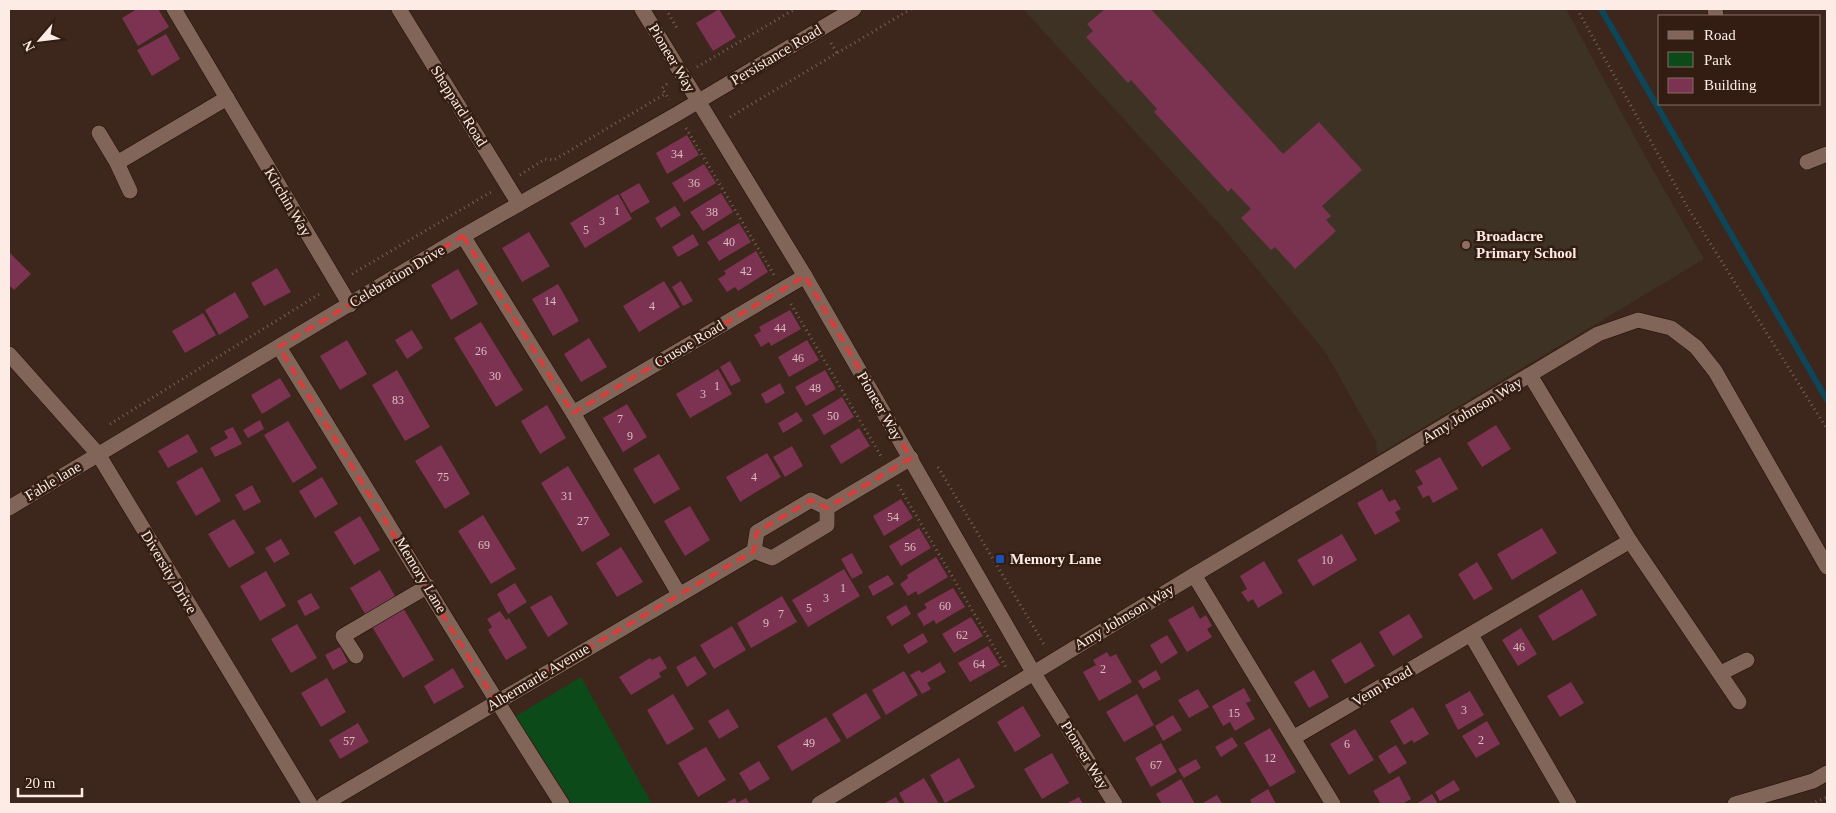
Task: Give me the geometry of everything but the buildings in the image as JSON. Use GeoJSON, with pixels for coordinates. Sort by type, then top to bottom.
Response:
{"type":"FeatureCollection","features":[{"type":"Feature","properties":{"kind":"street","name":"Kirchin Way"},"geometry":{"type":"LineString","coordinates":[[174,9],[350,305]]}},
{"type":"Feature","properties":{"kind":"street","name":"Sheppard Road"},"geometry":{"type":"LineString","coordinates":[[399,9],[519,204]]}},
{"type":"Feature","properties":{"kind":"street","name":"Pioneer Way"},"geometry":{"type":"LineString","coordinates":[[642,9],[805,276],[1033,672],[1115,804]]}},
{"type":"Feature","properties":{"kind":"street","name":"Persistance Road"},"geometry":{"type":"LineString","coordinates":[[698,101],[853,9]]}},
{"type":"Feature","properties":{"kind":"street"},"geometry":{"type":"LineString","coordinates":[[116,163],[227,98]]}},
{"type":"Feature","properties":{"kind":"street","name":"Celebration Drive"},"geometry":{"type":"LineString","coordinates":[[98,454],[463,236],[698,101]]}},
{"type":"Feature","properties":{"kind":"street"},"geometry":{"type":"LineString","coordinates":[[99,133],[130,190]]}},
{"type":"Feature","properties":{"kind":"street"},"geometry":{"type":"LineString","coordinates":[[1807,162],[1827,154]]}},
{"type":"Feature","properties":{"kind":"street"},"geometry":{"type":"LineString","coordinates":[[463,236],[573,413],[679,594]]}},
{"type":"Feature","properties":{"kind":"street","name":"Crusoe Road"},"geometry":{"type":"LineString","coordinates":[[573,413],[805,276]]}},
{"type":"Feature","properties":{"kind":"street","name":"Amy Johnson Way"},"geometry":{"type":"LineString","coordinates":[[1033,672],[1598,334],[1638,320],[1671,328],[1696,347],[1715,370],[1827,567]]}},
{"type":"Feature","properties":{"kind":"street","name":"Memory Lane"},"geometry":{"type":"LineString","coordinates":[[280,346],[428,586],[496,702],[562,804]]}},
{"type":"Feature","properties":{"kind":"street","name":"Diversity Drive"},"geometry":{"type":"LineString","coordinates":[[9,354],[98,454],[310,804]]}},
{"type":"Feature","properties":{"kind":"street"},"geometry":{"type":"LineString","coordinates":[[1530,375],[1630,541],[1722,673],[1739,702]]}},
{"type":"Feature","properties":{"kind":"street","name":"Fable lane"},"geometry":{"type":"LineString","coordinates":[[9,508],[98,454]]}},
{"type":"Feature","properties":{"kind":"street"},"geometry":{"type":"LineString","coordinates":[[827,508],[911,458]]}},
{"type":"Feature","properties":{"kind":"street"},"geometry":{"type":"LineString","coordinates":[[811,500],[827,508],[827,525],[772,558],[754,551],[757,532],[811,500]]}},
{"type":"Feature","properties":{"kind":"street","name":"Venn Road"},"geometry":{"type":"LineString","coordinates":[[1294,738],[1630,541]]}},
{"type":"Feature","properties":{"kind":"street","name":"Albermarle Avenue"},"geometry":{"type":"LineString","coordinates":[[324,804],[754,551]]}},
{"type":"Feature","properties":{"kind":"street"},"geometry":{"type":"LineString","coordinates":[[1194,575],[1333,804]]}},
{"type":"Feature","properties":{"kind":"street"},"geometry":{"type":"LineString","coordinates":[[356,656],[343,636],[428,586]]}},
{"type":"Feature","properties":{"kind":"street"},"geometry":{"type":"LineString","coordinates":[[1471,635],[1569,804]]}},
{"type":"Feature","properties":{"kind":"street"},"geometry":{"type":"LineString","coordinates":[[1722,673],[1747,660]]}},
{"type":"Feature","properties":{"kind":"street"},"geometry":{"type":"LineString","coordinates":[[819,804],[1033,672]]}},
{"type":"Feature","properties":{"kind":"street"},"geometry":{"type":"LineString","coordinates":[[1735,804],[1813,780],[1827,773]]}},
{"type":"Feature","properties":{"kind":"path"},"geometry":{"type":"LineString","coordinates":[[730,117],[911,9]]}},
{"type":"Feature","properties":{"kind":"path"},"geometry":{"type":"LineString","coordinates":[[1577,9],[1688,208],[1827,429]]}},
{"type":"Feature","properties":{"kind":"path"},"geometry":{"type":"LineString","coordinates":[[110,424],[336,284],[545,159],[554,160],[665,94]]}},
{"type":"Feature","properties":{"kind":"path"},"geometry":{"type":"LineString","coordinates":[[685,125],[776,280]]}},
{"type":"Feature","properties":{"kind":"path"},"geometry":{"type":"LineString","coordinates":[[786,297],[883,460]]}},
{"type":"Feature","properties":{"kind":"path"},"geometry":{"type":"LineString","coordinates":[[893,477],[1015,683]]}},
{"type":"Feature","properties":{"kind":"path"},"geometry":{"type":"LineString","coordinates":[[1811,804],[1827,797]]}},
{"type":"Feature","properties":{"kind":"highlighted area"},"geometry":{"type":"Polygon","coordinates":[[[463,236],[573,413],[805,276],[911,458],[827,508],[811,500],[757,532],[754,551],[496,702],[279,347],[463,236]]]}},
{"type":"Feature","properties":{"kind":"shaded area","name":"Broadacre Primary School"},"geometry":{"type":"Polygon","coordinates":[[[1023,9],[1566,9],[1645,156],[1704,259],[1377,455],[1376,442],[1326,353],[1225,230],[1023,9]]]}},
{"type":"Feature","properties":{"kind":"green space"},"geometry":{"type":"Polygon","coordinates":[[[581,677],[652,804],[572,804],[516,716],[581,677]]]}},
{"type":"Feature","properties":{"kind":"waterway"},"geometry":{"type":"LineString","coordinates":[[1601,9],[1827,400]]}},
{"type":"Feature","properties":{"kind":"place","name":"Broadacre Primary School"},"geometry":{"type":"Point","coordinates":[1466,245]}},
{"type":"Feature","properties":{"kind":"place","name":"Memory Lane"},"geometry":{"type":"Point","coordinates":[1000,559]}}]}
